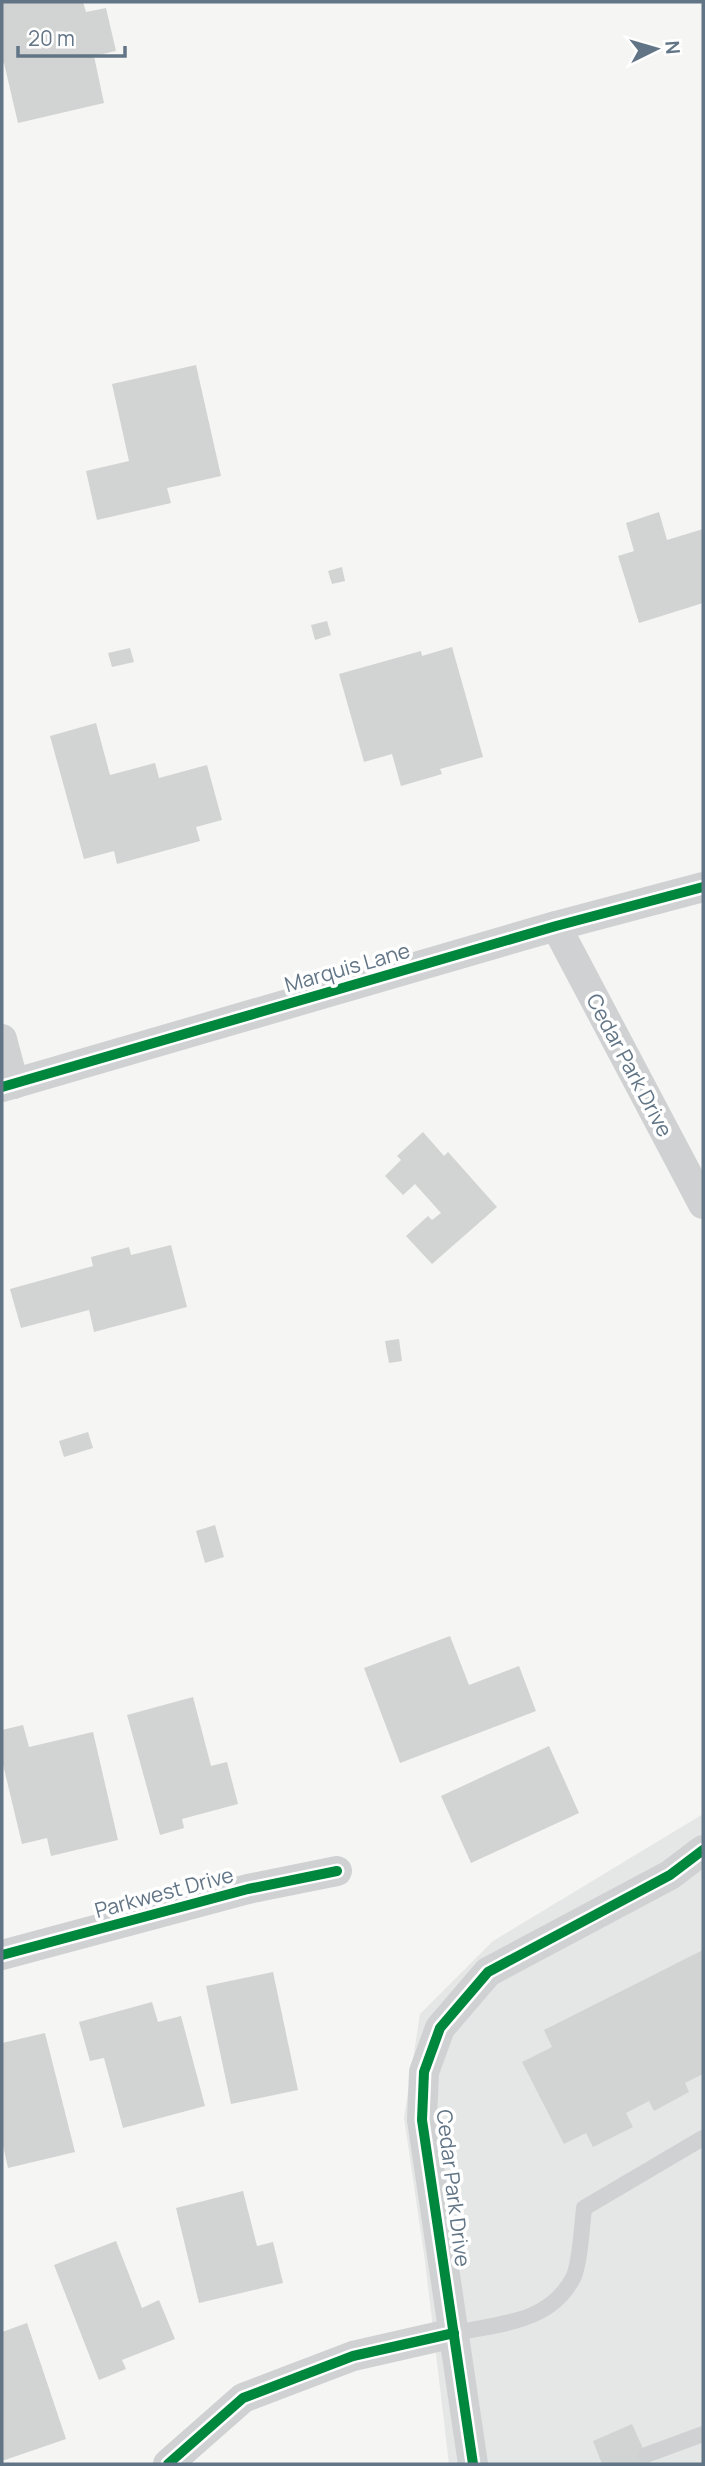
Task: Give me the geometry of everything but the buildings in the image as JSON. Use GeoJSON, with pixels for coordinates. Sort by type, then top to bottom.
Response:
{"type":"FeatureCollection","features":[{"type":"Feature","properties":{"kind":"street","name":"Marquis Lane"},"geometry":{"type":"LineString","coordinates":[[8,1086],[556,926],[703,887]]}},
{"type":"Feature","properties":{"kind":"street","name":"Cedar Park Drive"},"geometry":{"type":"LineString","coordinates":[[556,926],[703,1204]]}},
{"type":"Feature","properties":{"kind":"street"},"geometry":{"type":"LineString","coordinates":[[2,1039],[8,1086]]}},
{"type":"Feature","properties":{"kind":"street","name":"Cedar Park Drive"},"geometry":{"type":"LineString","coordinates":[[473,2464],[422,2120],[424,2072],[440,2028],[488,1972],[670,1875],[703,1850]]}},
{"type":"Feature","properties":{"kind":"street","name":"Parkwest Drive"},"geometry":{"type":"LineString","coordinates":[[2,1955],[248,1889],[337,1871]]}},
{"type":"Feature","properties":{"kind":"street"},"geometry":{"type":"LineString","coordinates":[[168,2464],[243,2398],[353,2356],[454,2333]]}},
{"type":"Feature","properties":{"kind":"lane"},"geometry":{"type":"LineString","coordinates":[[454,2333],[532,2318],[556,2302],[574,2276],[584,2208],[703,2138]]}},
{"type":"Feature","properties":{"kind":"lane"},"geometry":{"type":"LineString","coordinates":[[646,2455],[703,2434]]}},
{"type":"Feature","properties":{"kind":"shaded area"},"geometry":{"type":"Polygon","coordinates":[[[703,1814],[703,2464],[449,2464],[425,2261],[404,2118],[420,2014],[493,1941],[703,1814]]]}},
{"type":"Feature","properties":{"kind":"cycle path"},"geometry":{"type":"LineString","coordinates":[[2,1087],[556,926],[703,887]]}},
{"type":"Feature","properties":{"kind":"cycle path"},"geometry":{"type":"LineString","coordinates":[[473,2464],[422,2120],[424,2072],[440,2028],[488,1972],[670,1875],[703,1850]]}},
{"type":"Feature","properties":{"kind":"cycle path"},"geometry":{"type":"LineString","coordinates":[[2,1955],[248,1889],[337,1871]]}},
{"type":"Feature","properties":{"kind":"cycle path"},"geometry":{"type":"LineString","coordinates":[[168,2464],[243,2398],[353,2356],[454,2333]]}}]}
